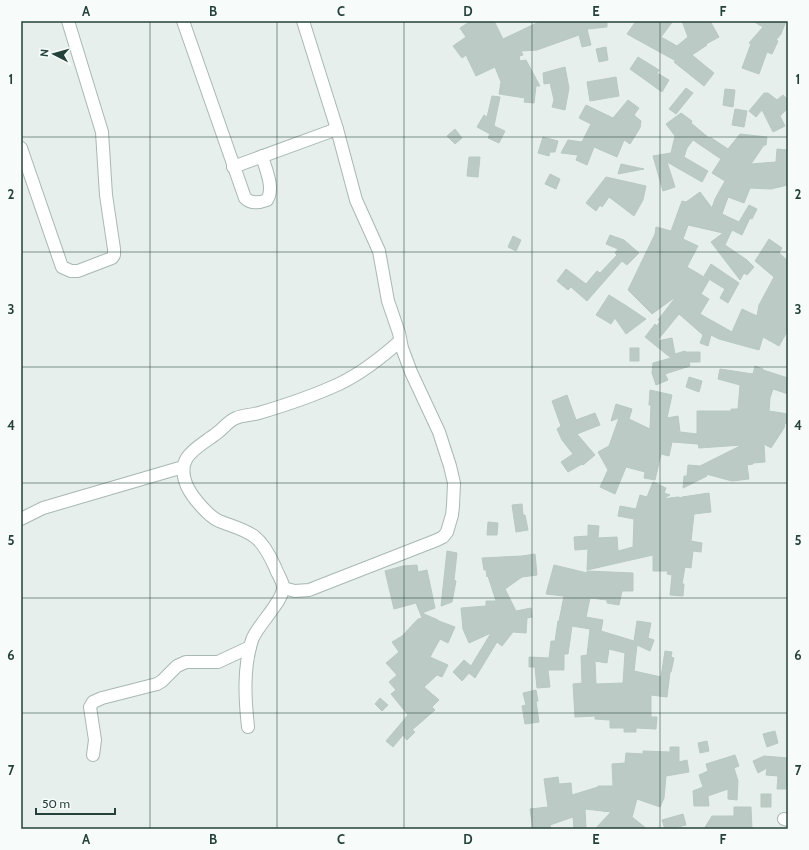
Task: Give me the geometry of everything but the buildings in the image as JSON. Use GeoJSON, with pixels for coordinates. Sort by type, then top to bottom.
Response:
{"type":"FeatureCollection","features":[{"type":"Feature","properties":{"kind":"street"},"geometry":{"type":"LineString","coordinates":[[21,148],[62,267],[71,271],[78,271],[112,258],[114,255],[114,248],[106,195],[102,132],[68,21]]}},
{"type":"Feature","properties":{"kind":"street"},"geometry":{"type":"LineString","coordinates":[[183,21],[245,198],[251,202],[263,202],[269,197],[270,186],[262,156]]}},
{"type":"Feature","properties":{"kind":"street"},"geometry":{"type":"LineString","coordinates":[[283,588],[295,591],[309,590],[437,540],[443,537],[447,532],[453,506],[453,476],[444,444],[411,372],[400,341],[399,333],[388,301],[379,251],[356,200],[338,129],[303,21]]}},
{"type":"Feature","properties":{"kind":"street"},"geometry":{"type":"LineString","coordinates":[[233,166],[338,129]]}},
{"type":"Feature","properties":{"kind":"street"},"geometry":{"type":"LineString","coordinates":[[248,727],[245,692],[250,647],[256,632],[281,596],[283,588],[272,560],[261,543],[248,532],[217,520],[210,515],[189,490],[185,482],[183,467],[187,457],[194,449],[218,432],[232,419],[257,414],[287,405],[339,384],[366,369],[400,341]]}},
{"type":"Feature","properties":{"kind":"street"},"geometry":{"type":"LineString","coordinates":[[21,519],[43,508],[183,467]]}},
{"type":"Feature","properties":{"kind":"street"},"geometry":{"type":"LineString","coordinates":[[93,755],[94,740],[90,707],[93,702],[102,698],[157,684],[177,666],[186,662],[218,662],[250,647]]}}]}
